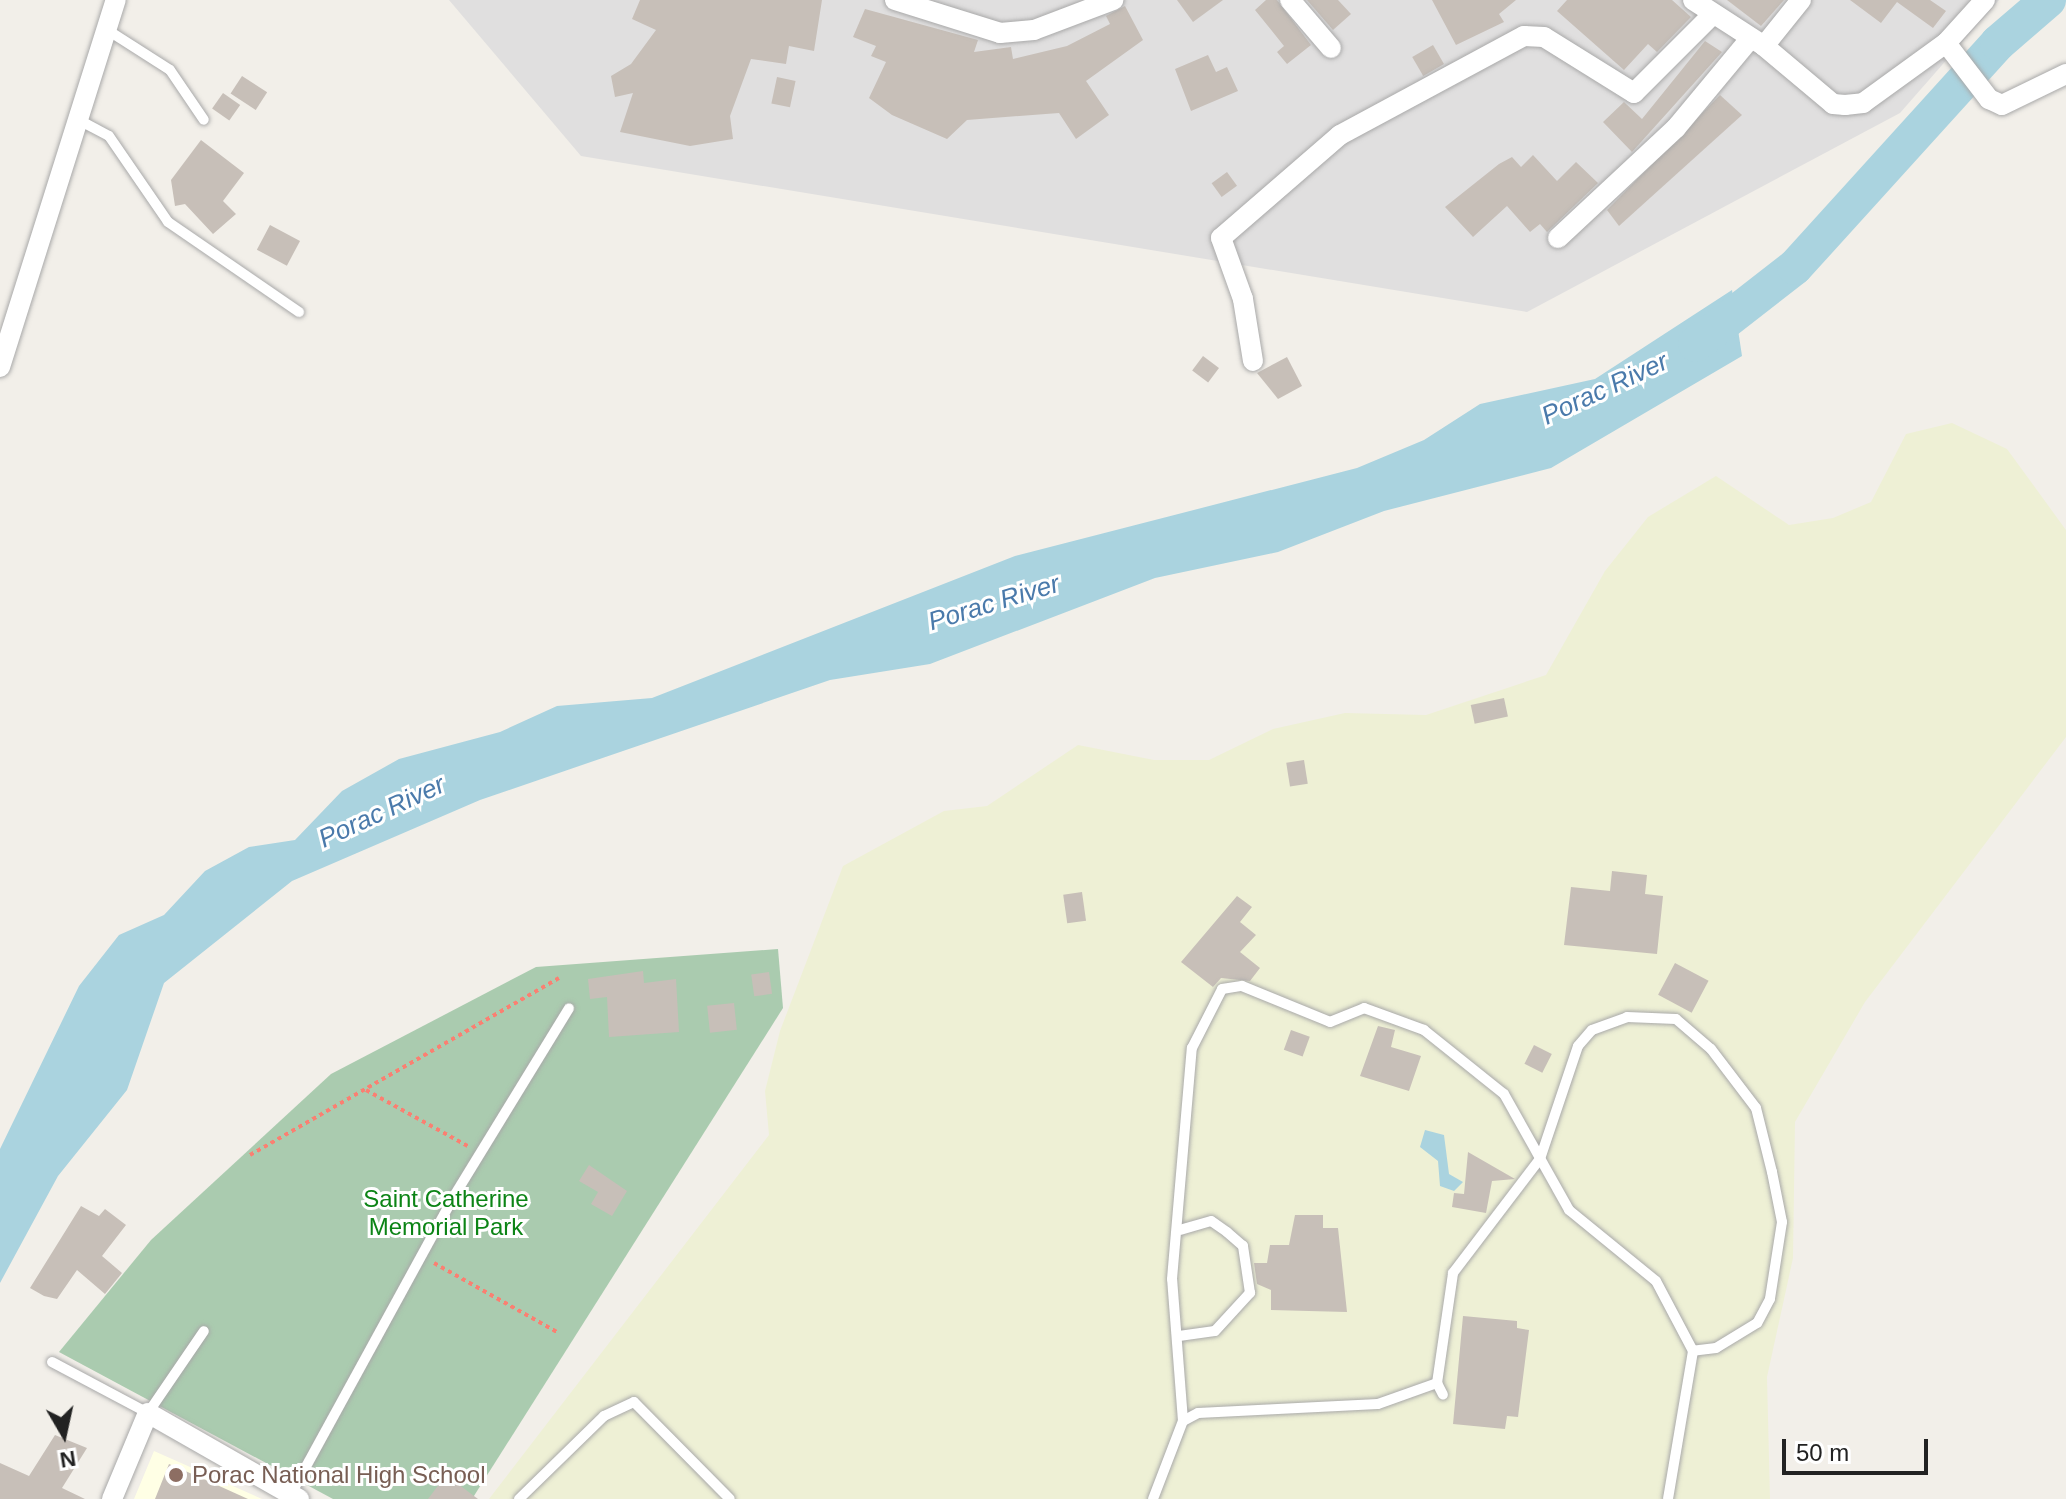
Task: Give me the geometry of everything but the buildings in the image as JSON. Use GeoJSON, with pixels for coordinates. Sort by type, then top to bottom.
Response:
{"type":"FeatureCollection","features":[{"type":"Feature","properties":{"kind":"street"},"geometry":{"type":"LineString","coordinates":[[0,367],[77,119],[109,31],[116,0]]}},
{"type":"Feature","properties":{"kind":"street"},"geometry":{"type":"LineString","coordinates":[[895,0],[1000,33],[1034,30],[1113,0]]}},
{"type":"Feature","properties":{"kind":"street"},"geometry":{"type":"LineString","coordinates":[[1290,0],[1331,48]]}},
{"type":"Feature","properties":{"kind":"street"},"geometry":{"type":"LineString","coordinates":[[1693,0],[1756,43],[1833,104],[1845,105],[1863,103],[1946,43],[1985,0]]}},
{"type":"Feature","properties":{"kind":"street"},"geometry":{"type":"LineString","coordinates":[[1558,238],[1676,128],[1801,0]]}},
{"type":"Feature","properties":{"kind":"street"},"geometry":{"type":"LineString","coordinates":[[1253,361],[1243,299],[1221,238],[1340,135],[1524,36],[1544,37],[1634,93],[1712,15]]}},
{"type":"Feature","properties":{"kind":"street"},"geometry":{"type":"LineString","coordinates":[[1946,43],[1989,99],[2002,105],[2066,74]]}},
{"type":"Feature","properties":{"kind":"street"},"geometry":{"type":"LineString","coordinates":[[112,1499],[148,1413],[295,1497]]}},
{"type":"Feature","properties":{"kind":"lane"},"geometry":{"type":"LineString","coordinates":[[109,31],[170,70],[204,120]]}},
{"type":"Feature","properties":{"kind":"lane"},"geometry":{"type":"LineString","coordinates":[[77,119],[109,136],[168,222],[299,312]]}},
{"type":"Feature","properties":{"kind":"lane"},"geometry":{"type":"LineString","coordinates":[[1153,1499],[1183,1421],[1179,1336],[1172,1279],[1180,1230],[1192,1048],[1222,989],[1242,986],[1330,1022],[1364,1008],[1424,1030],[1504,1094],[1569,1210],[1656,1281],[1693,1351],[1668,1499]]}},
{"type":"Feature","properties":{"kind":"lane"},"geometry":{"type":"LineString","coordinates":[[295,1497],[421,1255],[569,1008]]}},
{"type":"Feature","properties":{"kind":"lane"},"geometry":{"type":"LineString","coordinates":[[1443,1395],[1437,1383],[1453,1273],[1540,1159],[1578,1046],[1592,1030],[1627,1017],[1676,1019],[1711,1049],[1756,1108],[1782,1222],[1770,1299],[1757,1323],[1716,1348],[1693,1351]]}},
{"type":"Feature","properties":{"kind":"lane"},"geometry":{"type":"LineString","coordinates":[[1179,1336],[1215,1331],[1250,1293],[1243,1246],[1211,1221],[1180,1230]]}},
{"type":"Feature","properties":{"kind":"lane"},"geometry":{"type":"LineString","coordinates":[[52,1362],[148,1413],[204,1331]]}},
{"type":"Feature","properties":{"kind":"lane"},"geometry":{"type":"LineString","coordinates":[[1183,1421],[1198,1413],[1378,1404],[1409,1399],[1437,1383]]}},
{"type":"Feature","properties":{"kind":"lane"},"geometry":{"type":"LineString","coordinates":[[519,1499],[604,1416],[634,1402],[730,1499]]}},
{"type":"Feature","properties":{"kind":"path"},"geometry":{"type":"LineString","coordinates":[[250,1155],[559,978]]}},
{"type":"Feature","properties":{"kind":"path"},"geometry":{"type":"LineString","coordinates":[[366,1090],[481,1153]]}},
{"type":"Feature","properties":{"kind":"path"},"geometry":{"type":"LineString","coordinates":[[421,1255],[557,1332]]}},
{"type":"Feature","properties":{"kind":"shaded area"},"geometry":{"type":"Polygon","coordinates":[[[449,0],[1999,0],[1900,113],[1527,312],[581,156],[449,0]]]}},
{"type":"Feature","properties":{"kind":"shaded area"},"geometry":{"type":"Polygon","coordinates":[[[1952,423],[2007,449],[2066,530],[2066,737],[1865,1002],[1795,1122],[1793,1258],[1767,1377],[1770,1499],[489,1499],[769,1135],[765,1091],[780,1031],[843,866],[944,811],[987,806],[1078,745],[1154,760],[1209,760],[1273,729],[1345,713],[1426,715],[1546,675],[1605,571],[1648,517],[1716,476],[1789,525],[1833,518],[1871,502],[1906,434],[1952,423]]]}},
{"type":"Feature","properties":{"kind":"shaded area","name":"Porac National High School"},"geometry":{"type":"Polygon","coordinates":[[[154,1451],[262,1499],[134,1499],[154,1451]]]}},
{"type":"Feature","properties":{"kind":"green space","name":"Saint Catherine Memorial Park"},"geometry":{"type":"Polygon","coordinates":[[[778,949],[783,1008],[472,1499],[333,1499],[59,1352],[151,1240],[331,1074],[536,967],[778,949]]]}},
{"type":"Feature","properties":{"kind":"water"},"geometry":{"type":"Polygon","coordinates":[[[1732,290],[1742,356],[1551,468],[1384,511],[1278,552],[1155,578],[930,664],[830,680],[480,800],[292,881],[164,983],[127,1090],[58,1176],[0,1283],[0,1149],[79,986],[119,935],[164,915],[205,871],[249,847],[295,840],[342,791],[399,759],[500,732],[557,706],[652,698],[1015,556],[1357,468],[1424,440],[1480,404],[1595,379],[1732,290]]]}},
{"type":"Feature","properties":{"kind":"water"},"geometry":{"type":"Polygon","coordinates":[[[1425,1130],[1444,1135],[1449,1174],[1463,1182],[1454,1191],[1440,1186],[1438,1161],[1420,1147],[1425,1130]]]}},
{"type":"Feature","properties":{"kind":"waterway","name":"Porac River"},"geometry":{"type":"LineString","coordinates":[[1696,344],[1795,267],[1998,43],[2048,0]]}},
{"type":"Feature","properties":{"kind":"place","name":"Porac National High School"},"geometry":{"type":"Point","coordinates":[176,1475]}}]}
